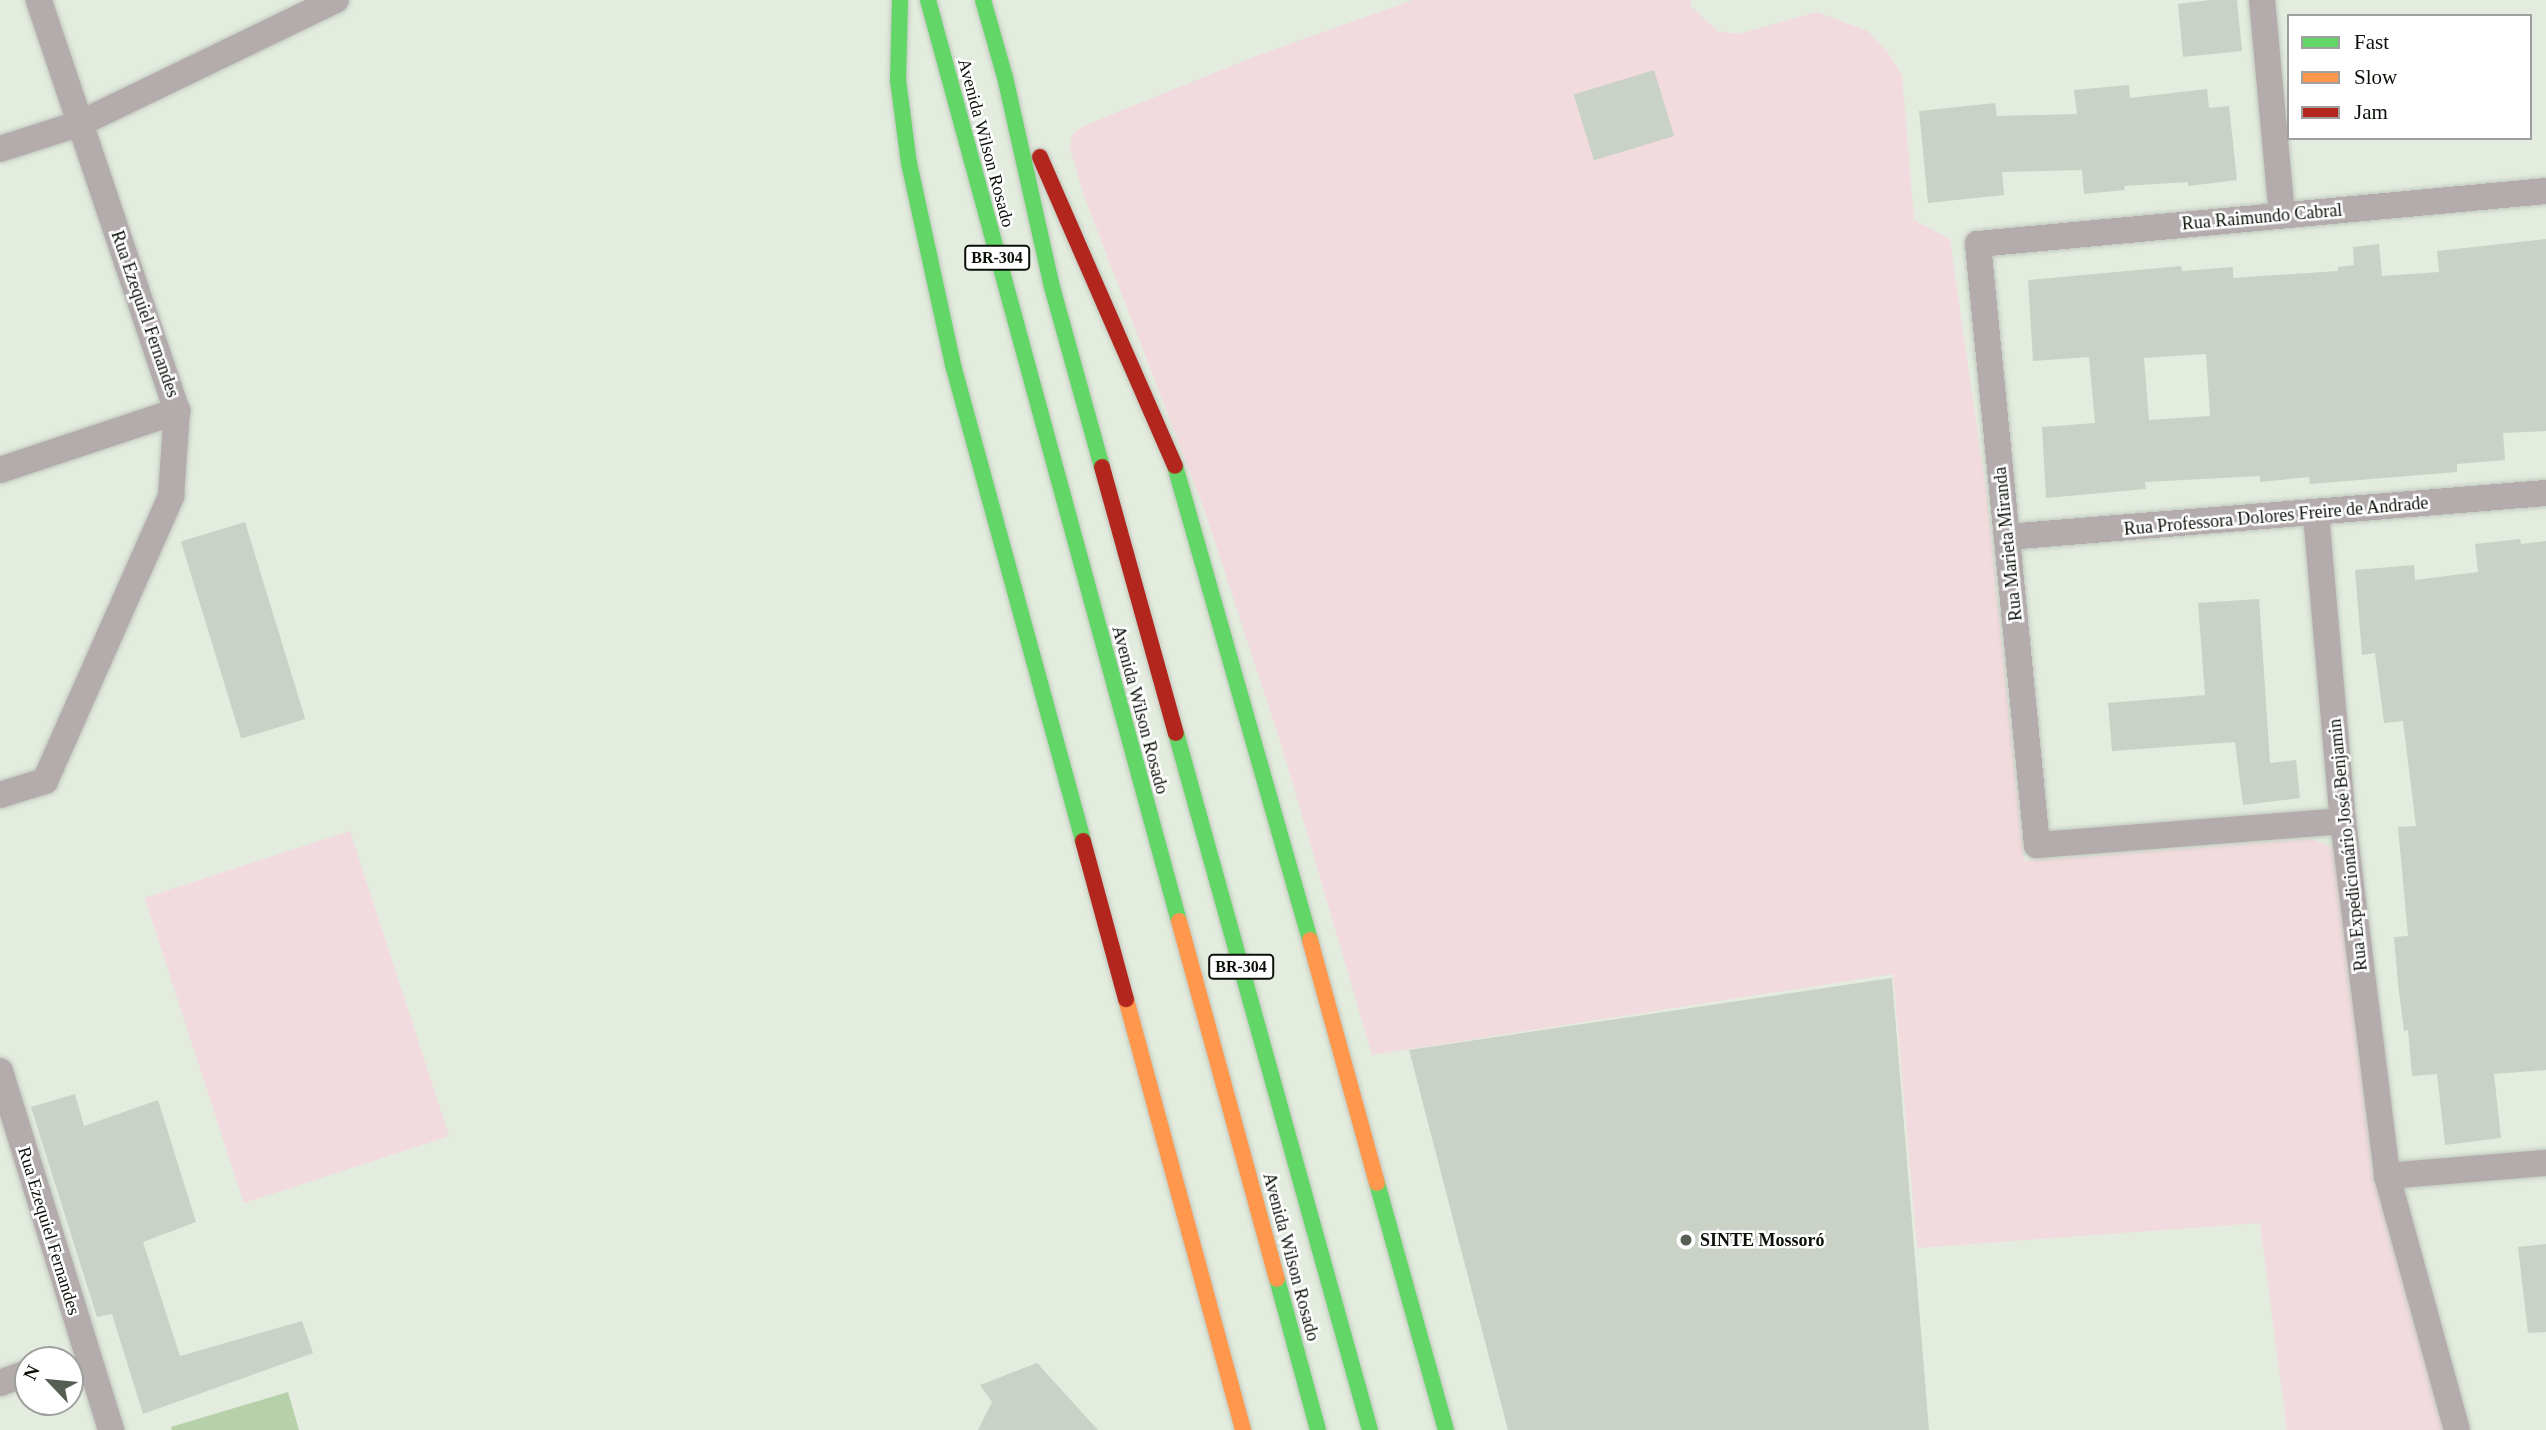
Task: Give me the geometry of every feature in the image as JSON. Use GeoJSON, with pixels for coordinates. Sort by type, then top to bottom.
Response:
{"type":"FeatureCollection","features":[{"type":"Feature","properties":{"kind":"highway"},"geometry":{"type":"LineString","coordinates":[[900,0],[898,80],[909,163],[953,365],[1243,1430]]}},
{"type":"Feature","properties":{"kind":"highway","name":"Avenida Wilson Rosado"},"geometry":{"type":"LineString","coordinates":[[928,0],[1318,1430]]}},
{"type":"Feature","properties":{"kind":"highway","name":"Avenida Wilson Rosado"},"geometry":{"type":"LineString","coordinates":[[983,0],[1005,77],[1052,287],[1370,1430]]}},
{"type":"Feature","properties":{"kind":"highway"},"geometry":{"type":"LineString","coordinates":[[1005,77],[1182,481],[1446,1430]]}},
{"type":"Feature","properties":{"kind":"street","name":"Rua Ezequiel Fernandes"},"geometry":{"type":"LineString","coordinates":[[0,795],[45,781],[170,496],[177,411],[40,0]]}},
{"type":"Feature","properties":{"kind":"street"},"geometry":{"type":"LineString","coordinates":[[0,149],[81,123],[336,0]]}},
{"type":"Feature","properties":{"kind":"street"},"geometry":{"type":"LineString","coordinates":[[2262,0],[2282,215]]}},
{"type":"Feature","properties":{"kind":"street","name":"Rua Raimundo Cabral"},"geometry":{"type":"LineString","coordinates":[[1978,244],[2546,191]]}},
{"type":"Feature","properties":{"kind":"street","name":"Rua Marieta Miranda"},"geometry":{"type":"LineString","coordinates":[[1978,244],[2037,845],[2343,821]]}},
{"type":"Feature","properties":{"kind":"street"},"geometry":{"type":"LineString","coordinates":[[0,470],[177,411]]}},
{"type":"Feature","properties":{"kind":"street","name":"Rua Professora Dolores Freire de Andrade"},"geometry":{"type":"LineString","coordinates":[[2007,537],[2316,514],[2546,492]]}},
{"type":"Feature","properties":{"kind":"street","name":"Rua Expedicionário José Benjamin"},"geometry":{"type":"LineString","coordinates":[[2316,514],[2343,821],[2387,1176],[2457,1430]]}},
{"type":"Feature","properties":{"kind":"street","name":"Rua Ezequiel Fernandes"},"geometry":{"type":"LineString","coordinates":[[0,1071],[72,1346]]}},
{"type":"Feature","properties":{"kind":"street"},"geometry":{"type":"LineString","coordinates":[[2387,1176],[2546,1163]]}},
{"type":"Feature","properties":{"kind":"street","name":"Rua Ezequiel Fernandes"},"geometry":{"type":"LineString","coordinates":[[84,1374],[111,1430]]}},
{"type":"Feature","properties":{"kind":"shaded area"},"geometry":{"type":"Polygon","coordinates":[[[1413,0],[1691,0],[1691,6],[1717,31],[1738,34],[1817,12],[1868,31],[1888,53],[1902,75],[1914,220],[1950,239],[1987,498],[2024,861],[2312,839],[2335,849],[2373,1175],[2451,1430],[2287,1430],[2260,1223],[1917,1248],[1893,974],[1372,1055],[1281,744],[1204,509],[1083,193],[1070,148],[1072,135],[1081,127],[1256,56],[1413,0]]]}},
{"type":"Feature","properties":{"kind":"shaded area"},"geometry":{"type":"Polygon","coordinates":[[[350,831],[449,1136],[244,1203],[145,898],[350,831]]]}},
{"type":"Feature","properties":{"kind":"shaded area"},"geometry":{"type":"Polygon","coordinates":[[[288,1392],[299,1430],[172,1430],[171,1427],[288,1392]]]}},
{"type":"Feature","properties":{"kind":"building"},"geometry":{"type":"Polygon","coordinates":[[[2237,0],[2242,51],[2183,57],[2178,4],[2237,0]]]}},
{"type":"Feature","properties":{"kind":"building"},"geometry":{"type":"Polygon","coordinates":[[[1654,70],[1674,136],[1594,161],[1574,95],[1654,70]]]}},
{"type":"Feature","properties":{"kind":"building"},"geometry":{"type":"Polygon","coordinates":[[[2129,85],[2130,98],[2207,89],[2209,108],[2229,106],[2237,180],[2188,186],[2188,182],[2124,186],[2125,190],[2084,194],[2082,170],[2002,172],[2004,195],[1928,203],[1919,111],[1995,103],[1997,116],[2077,114],[2074,90],[2129,85]]]}},
{"type":"Feature","properties":{"kind":"building"},"geometry":{"type":"Polygon","coordinates":[[[2546,239],[2546,431],[2503,433],[2505,460],[2457,464],[2457,472],[2310,484],[2309,477],[2260,482],[2260,476],[2145,482],[2146,489],[2046,498],[2042,427],[2095,423],[2089,357],[2033,361],[2028,280],[2181,266],[2182,271],[2233,267],[2233,278],[2338,271],[2338,267],[2354,265],[2353,247],[2379,244],[2382,276],[2439,272],[2437,251],[2546,239]],[[2206,354],[2144,358],[2149,420],[2210,416],[2206,354]]]}},
{"type":"Feature","properties":{"kind":"building"},"geometry":{"type":"Polygon","coordinates":[[[245,522],[305,719],[241,739],[181,542],[245,522]]]}},
{"type":"Feature","properties":{"kind":"building"},"geometry":{"type":"Polygon","coordinates":[[[2520,539],[2521,544],[2546,541],[2546,1070],[2494,1074],[2501,1138],[2445,1145],[2437,1074],[2412,1076],[2408,1030],[2404,1031],[2398,984],[2394,937],[2408,936],[2398,827],[2416,826],[2403,721],[2384,723],[2375,653],[2362,655],[2355,570],[2414,565],[2415,580],[2478,572],[2475,544],[2520,539]]]}},
{"type":"Feature","properties":{"kind":"building"},"geometry":{"type":"Polygon","coordinates":[[[2259,599],[2270,763],[2296,760],[2300,798],[2243,805],[2235,742],[2112,751],[2108,703],[2205,695],[2198,603],[2259,599]]]}},
{"type":"Feature","properties":{"kind":"building","name":"SINTE Mossoró"},"geometry":{"type":"Polygon","coordinates":[[[1892,978],[1929,1430],[1508,1430],[1409,1050],[1892,978]]]}},
{"type":"Feature","properties":{"kind":"building"},"geometry":{"type":"Polygon","coordinates":[[[75,1094],[84,1126],[158,1100],[196,1222],[143,1242],[180,1356],[302,1321],[313,1353],[143,1414],[112,1314],[97,1317],[31,1107],[75,1094]]]}},
{"type":"Feature","properties":{"kind":"building"},"geometry":{"type":"Polygon","coordinates":[[[2546,1244],[2546,1332],[2528,1333],[2518,1247],[2546,1244]]]}},
{"type":"Feature","properties":{"kind":"building"},"geometry":{"type":"Polygon","coordinates":[[[1037,1363],[1098,1430],[978,1430],[992,1402],[980,1385],[1037,1363]]]}},
{"type":"Feature","properties":{"kind":"traffic: fast"},"geometry":{"type":"LineString","coordinates":[[900,0],[898,80],[909,163],[953,365],[1083,841]]}},
{"type":"Feature","properties":{"kind":"traffic: fast"},"geometry":{"type":"LineString","coordinates":[[928,0],[1179,921]]}},
{"type":"Feature","properties":{"kind":"traffic: fast"},"geometry":{"type":"LineString","coordinates":[[983,0],[1005,77],[1052,287],[1102,467]]}},
{"type":"Feature","properties":{"kind":"traffic: fast"},"geometry":{"type":"LineString","coordinates":[[1175,466],[1310,940]]}},
{"type":"Feature","properties":{"kind":"traffic: fast"},"geometry":{"type":"LineString","coordinates":[[1176,733],[1370,1430]]}},
{"type":"Feature","properties":{"kind":"traffic: fast"},"geometry":{"type":"LineString","coordinates":[[1377,1183],[1446,1430]]}},
{"type":"Feature","properties":{"kind":"traffic: fast"},"geometry":{"type":"LineString","coordinates":[[1277,1279],[1318,1430]]}},
{"type":"Feature","properties":{"kind":"traffic: slow"},"geometry":{"type":"LineString","coordinates":[[1179,921],[1277,1279]]}},
{"type":"Feature","properties":{"kind":"traffic: slow"},"geometry":{"type":"LineString","coordinates":[[1310,940],[1377,1183]]}},
{"type":"Feature","properties":{"kind":"traffic: slow"},"geometry":{"type":"LineString","coordinates":[[1126,999],[1243,1430]]}},
{"type":"Feature","properties":{"kind":"traffic: jam"},"geometry":{"type":"LineString","coordinates":[[1040,157],[1175,466]]}},
{"type":"Feature","properties":{"kind":"traffic: jam"},"geometry":{"type":"LineString","coordinates":[[1102,467],[1176,733]]}},
{"type":"Feature","properties":{"kind":"traffic: jam"},"geometry":{"type":"LineString","coordinates":[[1083,841],[1126,999]]}},
{"type":"Feature","properties":{"kind":"place","name":"SINTE Mossoró"},"geometry":{"type":"Point","coordinates":[1686,1240]}}]}
